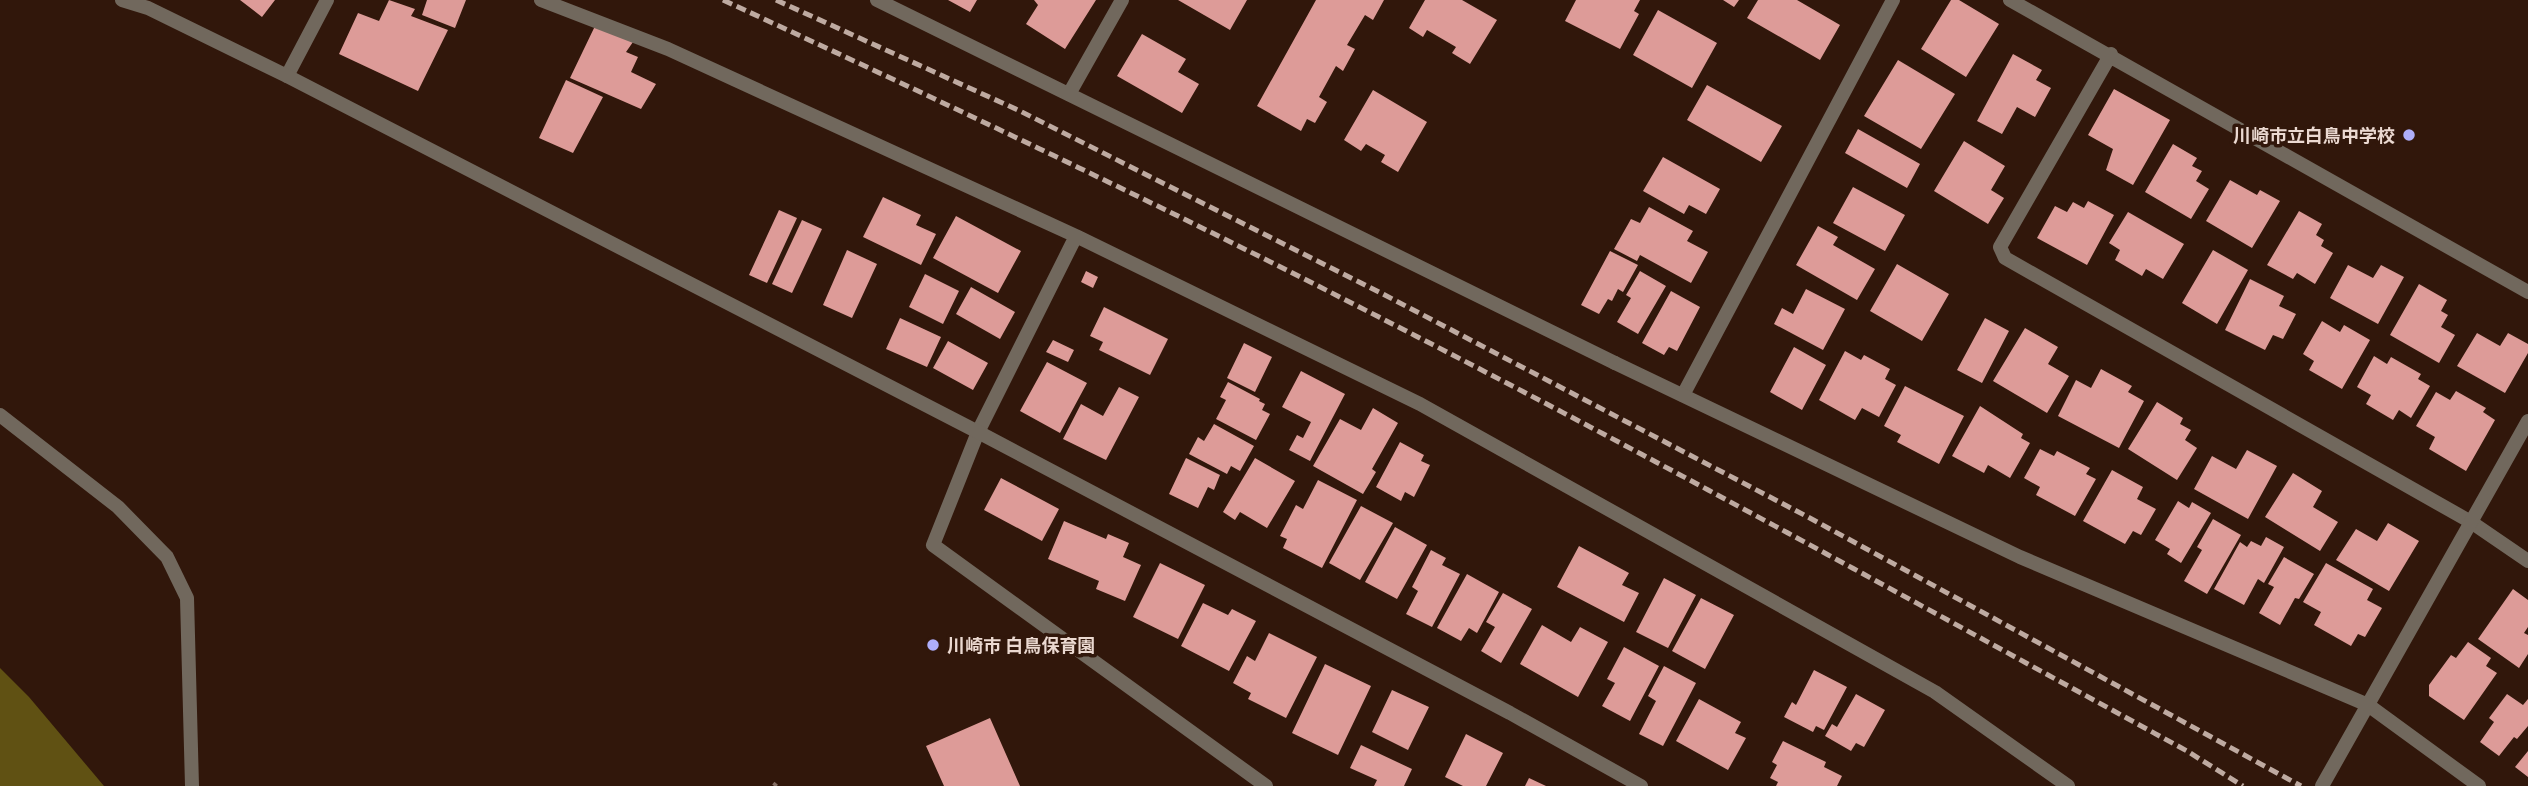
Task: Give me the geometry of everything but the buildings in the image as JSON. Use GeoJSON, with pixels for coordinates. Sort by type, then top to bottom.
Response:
{"type":"FeatureCollection","features":[{"type":"Feature","properties":{"kind":"street"},"geometry":{"type":"LineString","coordinates":[[122,0],[148,8],[287,76],[978,432],[1510,713],[1641,786]]}},
{"type":"Feature","properties":{"kind":"street"},"geometry":{"type":"LineString","coordinates":[[287,76],[327,0]]}},
{"type":"Feature","properties":{"kind":"street"},"geometry":{"type":"LineString","coordinates":[[541,0],[668,50],[1076,236],[1420,404],[1935,692],[2068,786]]}},
{"type":"Feature","properties":{"kind":"street"},"geometry":{"type":"LineString","coordinates":[[877,0],[1615,363],[2020,556],[2368,705],[2479,786]]}},
{"type":"Feature","properties":{"kind":"street"},"geometry":{"type":"LineString","coordinates":[[1069,94],[1122,0]]}},
{"type":"Feature","properties":{"kind":"street"},"geometry":{"type":"LineString","coordinates":[[1683,395],[1893,0]]}},
{"type":"Feature","properties":{"kind":"street"},"geometry":{"type":"LineString","coordinates":[[2010,0],[2111,54],[2528,292]]}},
{"type":"Feature","properties":{"kind":"street"},"geometry":{"type":"LineString","coordinates":[[2111,54],[2000,247],[2005,258],[2471,522],[2528,561]]}},
{"type":"Feature","properties":{"kind":"street"},"geometry":{"type":"LineString","coordinates":[[1076,236],[978,432],[933,545],[1266,786]]}},
{"type":"Feature","properties":{"kind":"street"},"geometry":{"type":"LineString","coordinates":[[0,415],[118,507],[167,557],[187,598],[192,786]]}},
{"type":"Feature","properties":{"kind":"street"},"geometry":{"type":"LineString","coordinates":[[2322,786],[2528,421]]}},
{"type":"Feature","properties":{"kind":"shaded area"},"geometry":{"type":"Polygon","coordinates":[[[0,668],[29,697],[104,786],[0,786],[0,668]]]}},
{"type":"Feature","properties":{"kind":"railway"},"geometry":{"type":"LineString","coordinates":[[723,0],[1129,192],[1474,366],[1882,584],[2187,751],[2243,786]]}},
{"type":"Feature","properties":{"kind":"railway"},"geometry":{"type":"LineString","coordinates":[[776,0],[1020,111],[1381,293],[1808,517],[2301,786]]}},
{"type":"Feature","properties":{"kind":"place","name":"川崎市立白鳥中学校"},"geometry":{"type":"Point","coordinates":[2409,135]}},
{"type":"Feature","properties":{"kind":"place","name":"川崎市 白鳥保育園"},"geometry":{"type":"Point","coordinates":[933,645]}}]}
